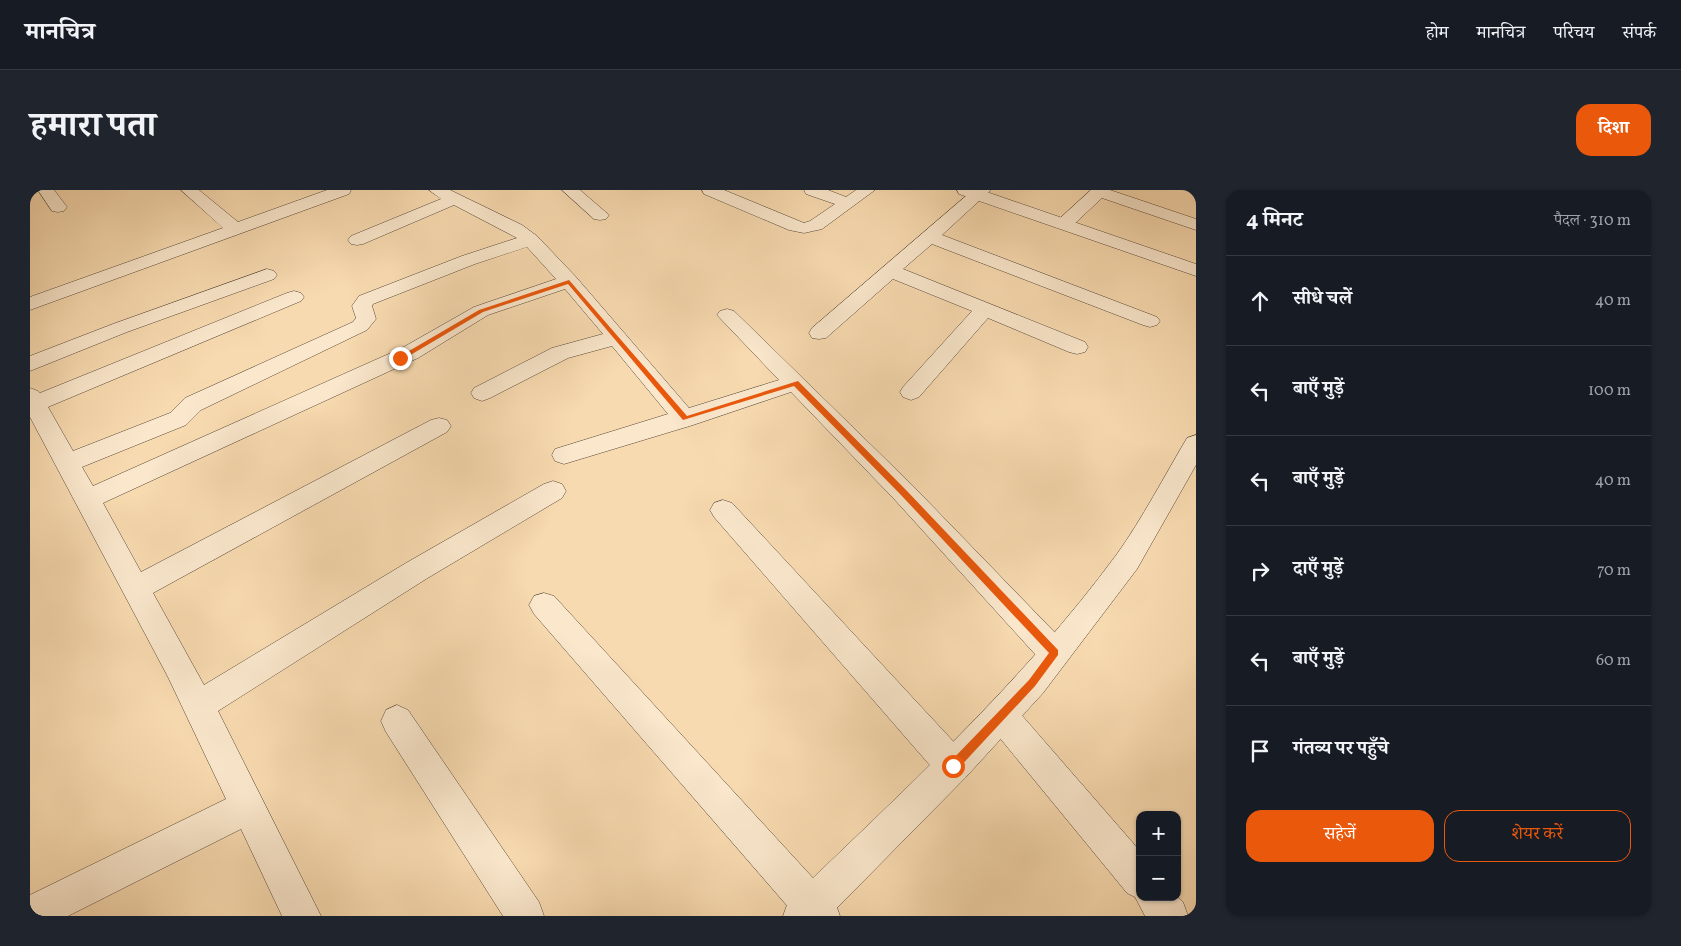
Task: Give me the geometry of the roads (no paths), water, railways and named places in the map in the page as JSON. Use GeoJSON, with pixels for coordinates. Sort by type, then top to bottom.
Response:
{"type":"FeatureCollection","features":[{"type":"Feature","properties":{"kind":"street"},"geometry":{"type":"LineString","coordinates":[[46,190],[58,207]]}},
{"type":"Feature","properties":{"kind":"street"},"geometry":{"type":"LineString","coordinates":[[189,190],[236,229]]}},
{"type":"Feature","properties":{"kind":"street"},"geometry":{"type":"LineString","coordinates":[[30,304],[236,229],[307,195],[343,190]]}},
{"type":"Feature","properties":{"kind":"street"},"geometry":{"type":"LineString","coordinates":[[437,190],[516,229],[531,240],[569,281],[685,419]]}},
{"type":"Feature","properties":{"kind":"street"},"geometry":{"type":"LineString","coordinates":[[570,190],[600,215]]}},
{"type":"Feature","properties":{"kind":"street"},"geometry":{"type":"LineString","coordinates":[[710,190],[795,226],[804,228],[816,225],[867,190]]}},
{"type":"Feature","properties":{"kind":"street"},"geometry":{"type":"LineString","coordinates":[[812,190],[847,203]]}},
{"type":"Feature","properties":{"kind":"street"},"geometry":{"type":"LineString","coordinates":[[1064,224],[1100,191],[1196,225]]}},
{"type":"Feature","properties":{"kind":"street"},"geometry":{"type":"LineString","coordinates":[[819,333],[930,237],[975,192],[1196,270]]}},
{"type":"Feature","properties":{"kind":"street"},"geometry":{"type":"LineString","coordinates":[[357,240],[454,199]]}},
{"type":"Feature","properties":{"kind":"street"},"geometry":{"type":"LineString","coordinates":[[930,237],[1150,321]]}},
{"type":"Feature","properties":{"kind":"street"},"geometry":{"type":"LineString","coordinates":[[68,463],[178,418],[193,404],[360,326],[366,319],[362,306],[366,300],[486,252],[531,240]]}},
{"type":"Feature","properties":{"kind":"street"},"geometry":{"type":"LineString","coordinates":[[891,271],[1077,347]]}},
{"type":"Feature","properties":{"kind":"street"},"geometry":{"type":"LineString","coordinates":[[30,364],[120,328],[267,275]]}},
{"type":"Feature","properties":{"kind":"street"},"geometry":{"type":"LineString","coordinates":[[88,499],[410,353],[481,311],[569,281]]}},
{"type":"Feature","properties":{"kind":"street"},"geometry":{"type":"LineString","coordinates":[[294,297],[32,402],[88,499],[198,706],[302,916]]}},
{"type":"Feature","properties":{"kind":"street"},"geometry":{"type":"LineString","coordinates":[[910,392],[985,309]]}},
{"type":"Feature","properties":{"kind":"street"},"geometry":{"type":"LineString","coordinates":[[727,315],[904,493],[1054,653]]}},
{"type":"Feature","properties":{"kind":"street"},"geometry":{"type":"LineString","coordinates":[[482,394],[560,353],[580,346],[616,338]]}},
{"type":"Feature","properties":{"kind":"street"},"geometry":{"type":"LineString","coordinates":[[564,456],[796,383]]}},
{"type":"Feature","properties":{"kind":"street"},"geometry":{"type":"LineString","coordinates":[[136,588],[439,426]]}},
{"type":"Feature","properties":{"kind":"street"},"geometry":{"type":"LineString","coordinates":[[544,604],[812,913],[1032,683],[1127,561],[1196,444]]}},
{"type":"Feature","properties":{"kind":"street"},"geometry":{"type":"LineString","coordinates":[[198,706],[416,571],[553,492]]}},
{"type":"Feature","properties":{"kind":"street"},"geometry":{"type":"LineString","coordinates":[[723,510],[953,766]]}},
{"type":"Feature","properties":{"kind":"street"},"geometry":{"type":"LineString","coordinates":[[1001,715],[1136,875]]}},
{"type":"Feature","properties":{"kind":"street"},"geometry":{"type":"LineString","coordinates":[[397,721],[525,916]]}},
{"type":"Feature","properties":{"kind":"street"},"geometry":{"type":"LineString","coordinates":[[30,915],[248,807]]}},
{"type":"Feature","properties":{"kind":"street"},"geometry":{"type":"LineString","coordinates":[[1157,901],[1170,916]]}}]}
